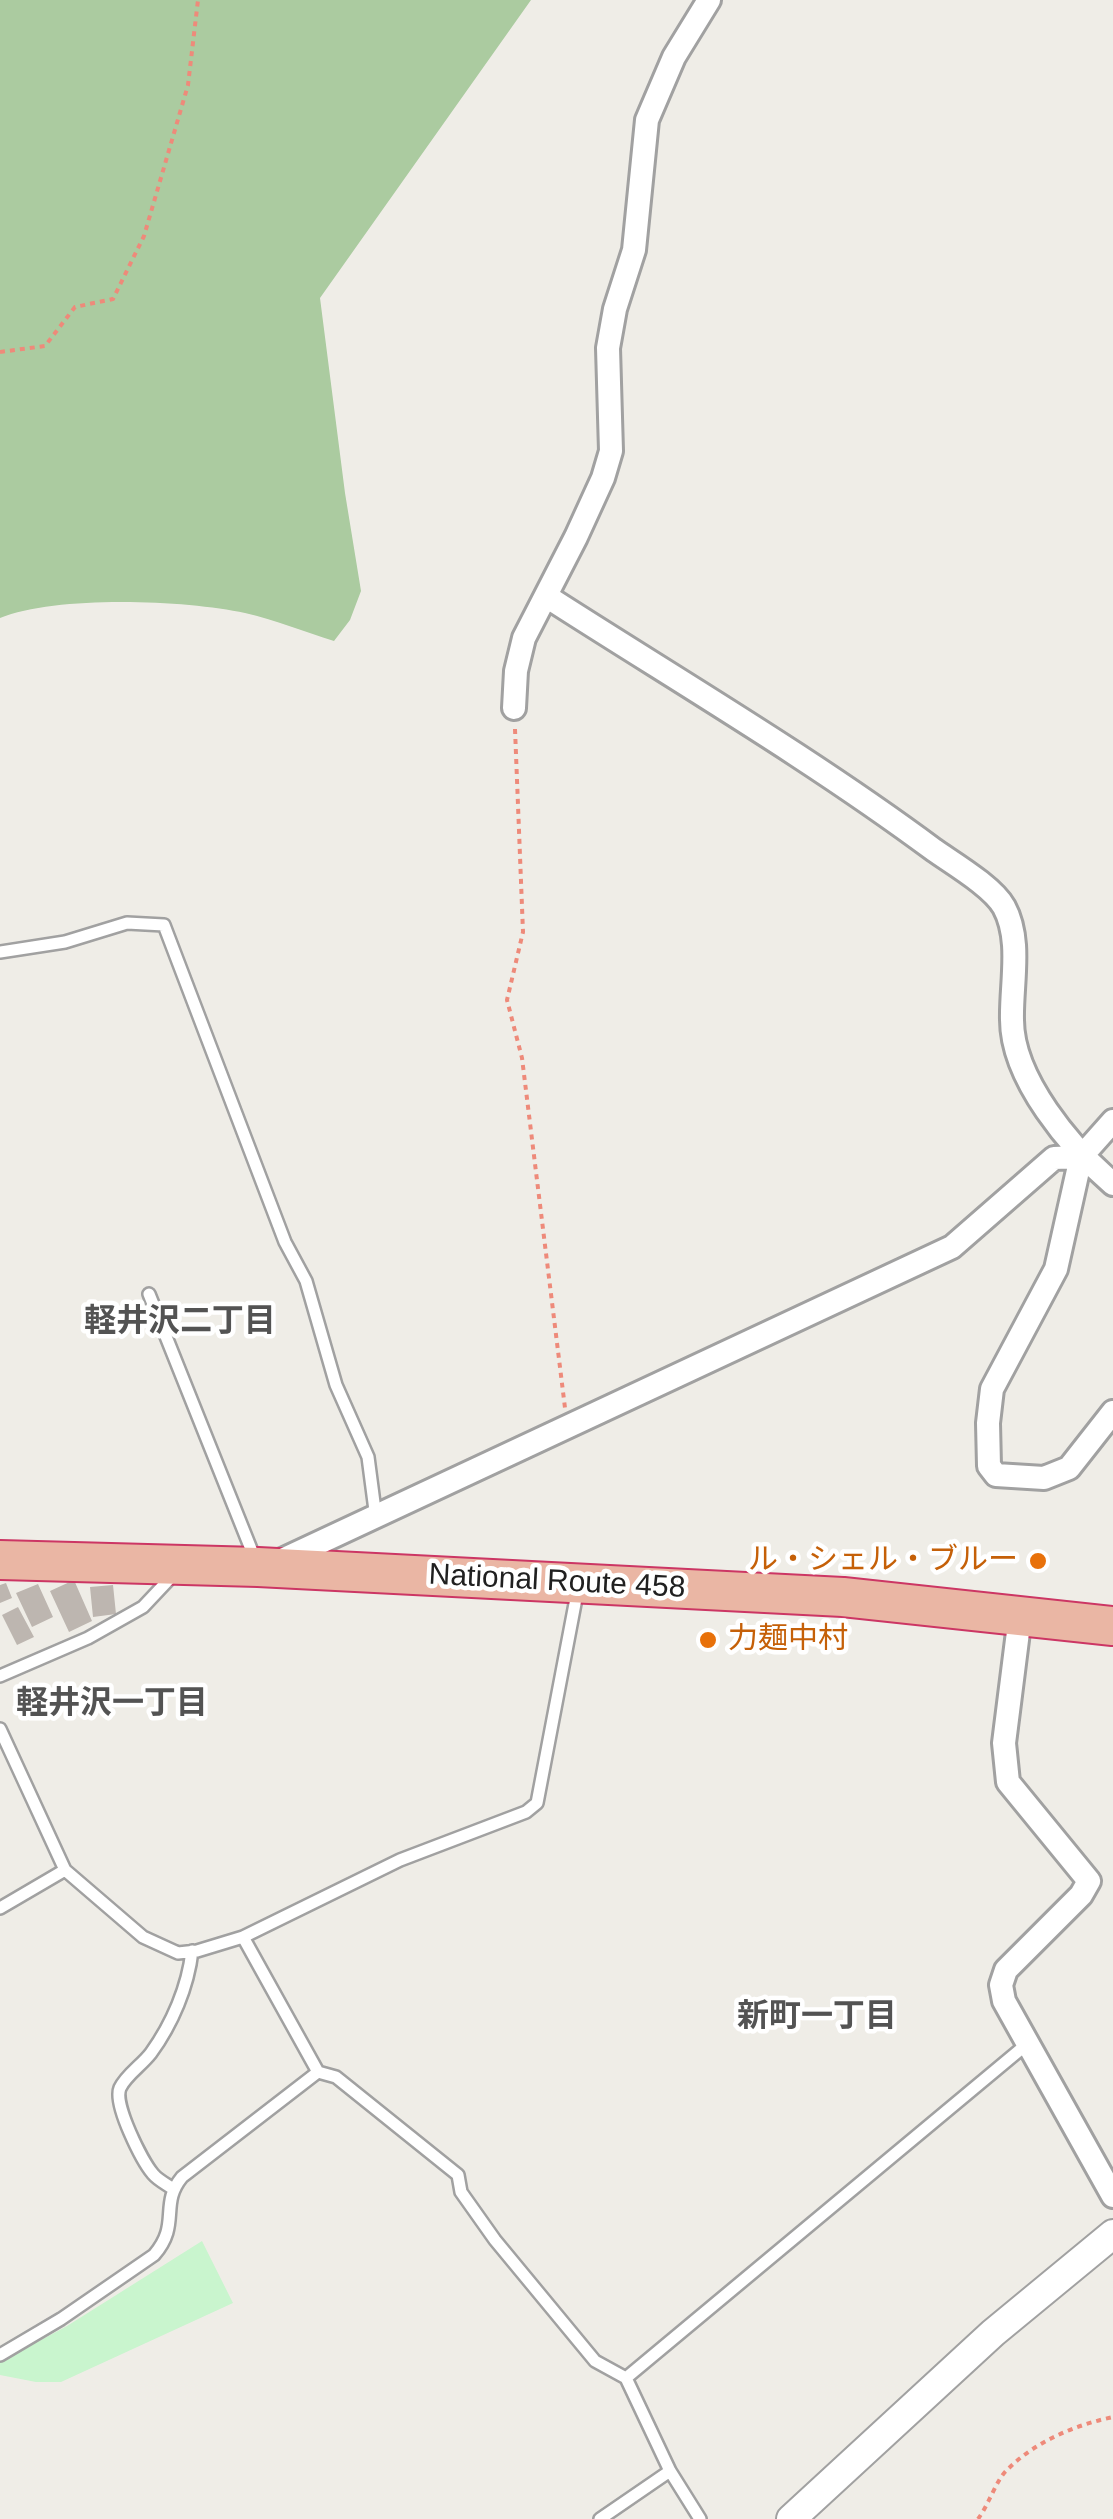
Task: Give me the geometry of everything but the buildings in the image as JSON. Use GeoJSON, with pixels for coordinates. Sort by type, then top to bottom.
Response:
{"type":"FeatureCollection","features":[{"type":"Feature","properties":{"kind":"highway","name":"National Route 458"},"geometry":{"type":"LineString","coordinates":[[0,1560],[579,1582],[843,1598],[1113,1626]]}},
{"type":"Feature","properties":{"kind":"street"},"geometry":{"type":"LineString","coordinates":[[514,708],[516,670],[524,638],[602,478],[610,450],[608,348],[615,309],[634,250],[646,120],[674,57],[709,0]]}},
{"type":"Feature","properties":{"kind":"street"},"geometry":{"type":"LineString","coordinates":[[546,596],[900,824],[1003,904],[1012,939],[1012,1025],[1016,1052],[1029,1079],[1081,1156],[1113,1184]]}},
{"type":"Feature","properties":{"kind":"street"},"geometry":{"type":"LineString","coordinates":[[1113,1121],[1081,1156],[1056,1269],[992,1389],[989,1466],[996,1475],[1044,1478],[1069,1468],[1113,1412]]}},
{"type":"Feature","properties":{"kind":"street"},"geometry":{"type":"LineString","coordinates":[[262,1568],[952,1247],[1054,1158],[1081,1156]]}},
{"type":"Feature","properties":{"kind":"street"},"geometry":{"type":"LineString","coordinates":[[1020,1616],[1004,1742],[1008,1782],[1089,1881],[1081,1895],[1006,1970],[1001,1985],[1004,2001],[1113,2196]]}},
{"type":"Feature","properties":{"kind":"street"},"geometry":{"type":"LineString","coordinates":[[791,2519],[993,2333],[1113,2234]]}},
{"type":"Feature","properties":{"kind":"lane"},"geometry":{"type":"LineString","coordinates":[[0,952],[65,942],[127,922],[164,924],[285,1242],[306,1281],[336,1385],[368,1458],[376,1518]]}},
{"type":"Feature","properties":{"kind":"lane"},"geometry":{"type":"LineString","coordinates":[[149,1294],[262,1568]]}},
{"type":"Feature","properties":{"kind":"lane"},"geometry":{"type":"LineString","coordinates":[[0,1676],[88,1638],[144,1607],[182,1565]]}},
{"type":"Feature","properties":{"kind":"lane"},"geometry":{"type":"LineString","coordinates":[[0,1729],[66,1870],[144,1937],[178,1953],[192,1952],[243,1937],[400,1860],[526,1812],[536,1803],[579,1582]]}},
{"type":"Feature","properties":{"kind":"lane"},"geometry":{"type":"LineString","coordinates":[[0,1908],[66,1870]]}},
{"type":"Feature","properties":{"kind":"lane"},"geometry":{"type":"LineString","coordinates":[[243,1937],[318,2072],[336,2077],[458,2175],[461,2192],[495,2240],[595,2361],[626,2378],[670,2470],[700,2519]]}},
{"type":"Feature","properties":{"kind":"lane"},"geometry":{"type":"LineString","coordinates":[[172,2188],[154,2176],[142,2158],[118,2102],[120,2088],[151,2053],[174,2014],[190,1970],[192,1952]]}},
{"type":"Feature","properties":{"kind":"lane"},"geometry":{"type":"LineString","coordinates":[[626,2378],[1027,2044]]}},
{"type":"Feature","properties":{"kind":"lane"},"geometry":{"type":"LineString","coordinates":[[0,2356],[154,2254],[166,2242],[171,2227],[172,2188],[182,2176],[318,2072]]}},
{"type":"Feature","properties":{"kind":"lane"},"geometry":{"type":"LineString","coordinates":[[600,2519],[670,2470]]}},
{"type":"Feature","properties":{"kind":"path"},"geometry":{"type":"LineString","coordinates":[[0,352],[45,346],[75,306],[113,299],[144,236],[188,85],[198,0]]}},
{"type":"Feature","properties":{"kind":"path"},"geometry":{"type":"LineString","coordinates":[[514,708],[522,932],[506,1000],[522,1058],[568,1428]]}},
{"type":"Feature","properties":{"kind":"path"},"geometry":{"type":"LineString","coordinates":[[978,2519],[992,2501],[1006,2471],[1049,2439],[1113,2416]]}},
{"type":"Feature","properties":{"kind":"green space"},"geometry":{"type":"Polygon","coordinates":[[[0,0],[531,0],[320,298],[361,591],[350,620],[334,641],[245,613],[189,605],[86,603],[0,618],[0,0]]]}},
{"type":"Feature","properties":{"kind":"green space"},"geometry":{"type":"Polygon","coordinates":[[[202,2241],[233,2303],[61,2382],[0,2375],[0,2362],[67,2326],[202,2241]]]}},
{"type":"Feature","properties":{"kind":"place","name":"ル・シェル・ブルー"},"geometry":{"type":"Point","coordinates":[1038,1561]}},
{"type":"Feature","properties":{"kind":"place","name":"力麺中村"},"geometry":{"type":"Point","coordinates":[708,1640]}},
{"type":"Feature","properties":{"kind":"district","name":"軽井沢二丁目"},"geometry":{"type":"Point","coordinates":[180,1322]}},
{"type":"Feature","properties":{"kind":"district","name":"軽井沢一丁目"},"geometry":{"type":"Point","coordinates":[112,1704]}},
{"type":"Feature","properties":{"kind":"district","name":"新町一丁目"},"geometry":{"type":"Point","coordinates":[817,2017]}}]}
